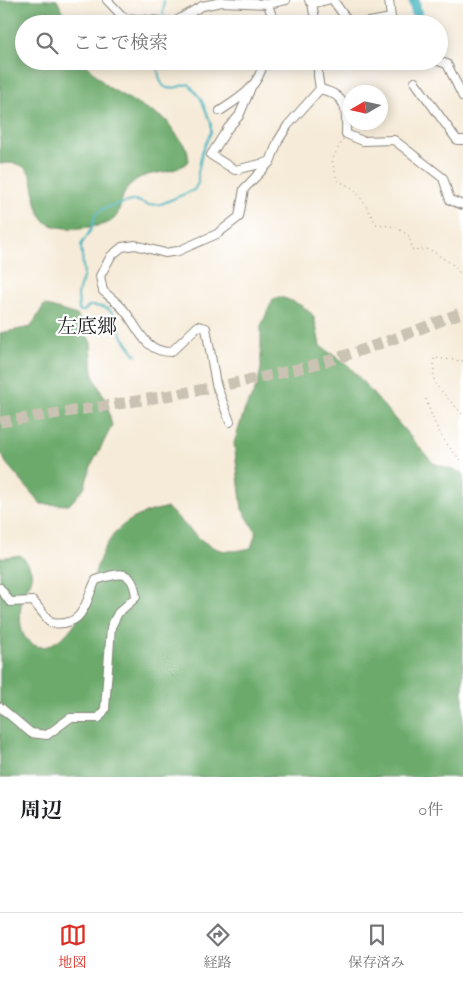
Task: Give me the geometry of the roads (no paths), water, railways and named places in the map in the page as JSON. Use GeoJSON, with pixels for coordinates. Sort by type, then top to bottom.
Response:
{"type":"FeatureCollection","features":[{"type":"Feature","properties":{"kind":"street"},"geometry":{"type":"LineString","coordinates":[[107,0],[121,15]]}},
{"type":"Feature","properties":{"kind":"street"},"geometry":{"type":"LineString","coordinates":[[186,15],[202,6],[230,1],[268,4],[286,0]]}},
{"type":"Feature","properties":{"kind":"street"},"geometry":{"type":"LineString","coordinates":[[314,15],[310,2],[327,0]]}},
{"type":"Feature","properties":{"kind":"street"},"geometry":{"type":"LineString","coordinates":[[333,0],[344,15]]}},
{"type":"Feature","properties":{"kind":"street"},"geometry":{"type":"LineString","coordinates":[[389,0],[392,15]]}},
{"type":"Feature","properties":{"kind":"street"},"geometry":{"type":"LineString","coordinates":[[268,4],[271,15]]}},
{"type":"Feature","properties":{"kind":"street"},"geometry":{"type":"LineString","coordinates":[[448,66],[463,96]]}},
{"type":"Feature","properties":{"kind":"street"},"geometry":{"type":"LineString","coordinates":[[262,70],[250,90],[239,116],[228,128],[211,155],[235,170],[270,162]]}},
{"type":"Feature","properties":{"kind":"street"},"geometry":{"type":"LineString","coordinates":[[318,70],[320,89]]}},
{"type":"Feature","properties":{"kind":"street"},"geometry":{"type":"LineString","coordinates":[[415,82],[457,140],[463,140]]}},
{"type":"Feature","properties":{"kind":"street"},"geometry":{"type":"LineString","coordinates":[[320,89],[331,91],[343,100],[347,116],[346,134],[363,141],[394,140],[443,178],[450,200],[463,205]]}},
{"type":"Feature","properties":{"kind":"street"},"geometry":{"type":"LineString","coordinates":[[230,422],[216,384],[206,328],[198,326],[171,352],[154,350],[122,307],[103,291],[100,276],[111,256],[122,247],[135,245],[165,253],[178,251],[216,234],[238,217],[244,189],[270,162],[278,141],[288,125],[320,89]]}},
{"type":"Feature","properties":{"kind":"street"},"geometry":{"type":"LineString","coordinates":[[220,111],[250,90]]}},
{"type":"Feature","properties":{"kind":"street"},"geometry":{"type":"LineString","coordinates":[[0,588],[10,602],[33,601],[51,623],[62,624],[75,620],[83,612],[96,580],[118,573],[129,577],[135,585],[136,597],[118,613],[111,627],[105,709],[99,718],[70,718],[47,735],[31,733],[0,707]]}},
{"type":"Feature","properties":{"kind":"waterway"},"geometry":{"type":"LineString","coordinates":[[163,15],[164,0]]}},
{"type":"Feature","properties":{"kind":"waterway"},"geometry":{"type":"LineString","coordinates":[[414,0],[417,15]]}},
{"type":"Feature","properties":{"kind":"waterway"},"geometry":{"type":"LineString","coordinates":[[136,355],[123,338],[115,317],[109,309],[89,306],[84,311],[79,311],[78,293],[84,275],[81,245],[92,228],[95,215],[105,208],[135,200],[148,205],[161,204],[194,190],[198,183],[202,152],[211,132],[211,123],[201,99],[189,84],[175,88],[165,87],[160,80],[158,70]]}},
{"type":"Feature","properties":{"kind":"tunnel"},"geometry":{"type":"LineString","coordinates":[[0,422],[156,398],[309,366],[406,334],[463,312]]}},
{"type":"Feature","properties":{"kind":"district","name":"左底郷"},"geometry":{"type":"Point","coordinates":[87,326]}}]}
